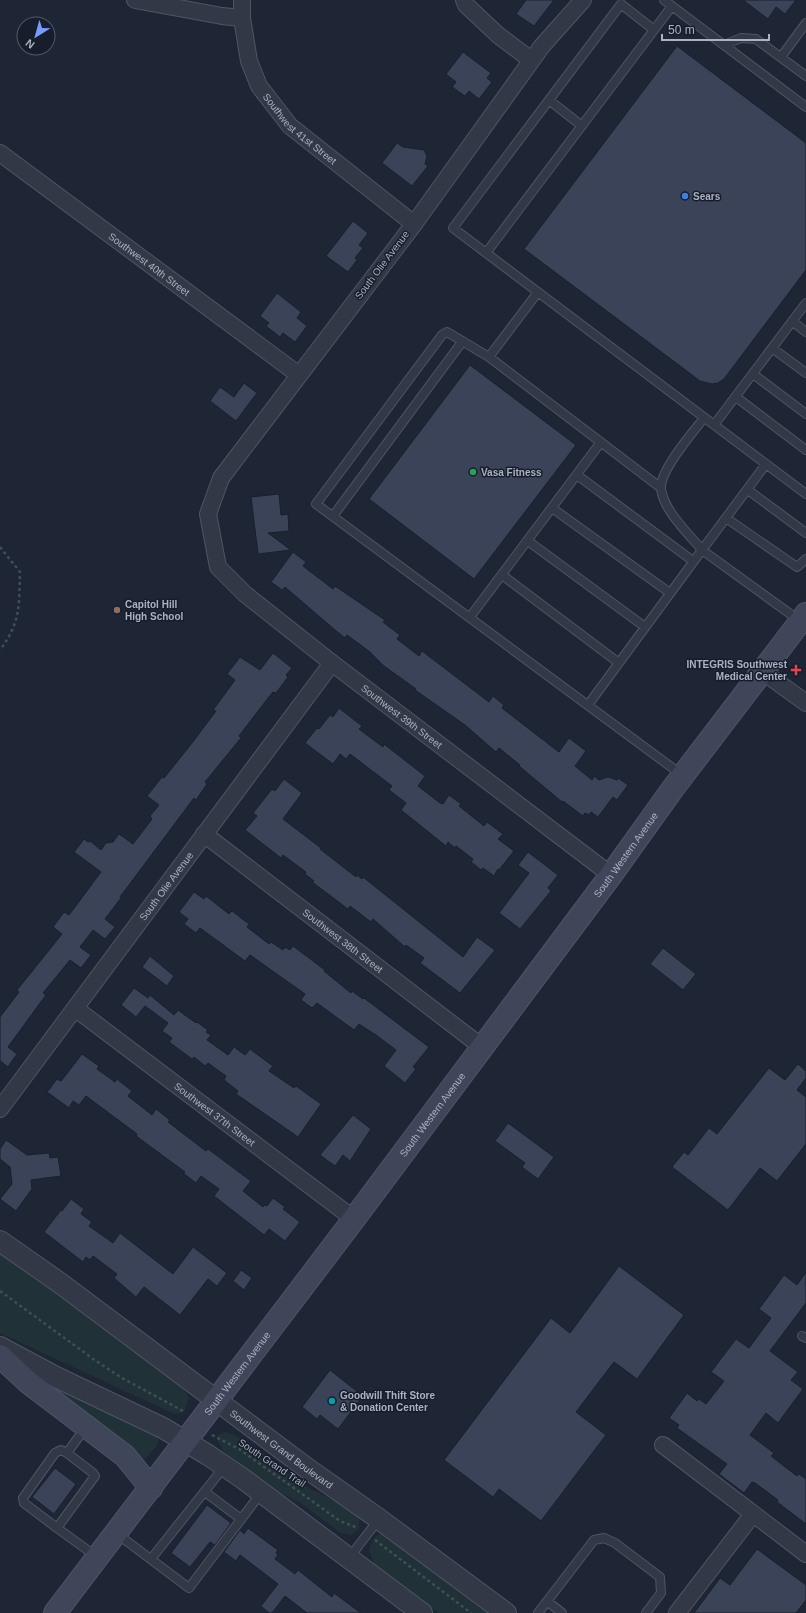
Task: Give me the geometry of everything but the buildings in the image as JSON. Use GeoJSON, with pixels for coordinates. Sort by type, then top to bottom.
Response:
{"type":"FeatureCollection","features":[{"type":"Feature","properties":{"kind":"main road","name":"South Western Avenue"},"geometry":{"type":"LineString","coordinates":[[58,1612],[216,1400],[354,1219],[803,617]]}},
{"type":"Feature","properties":{"kind":"main road"},"geometry":{"type":"LineString","coordinates":[[0,1356],[29,1383],[131,1461],[151,1488]]}},
{"type":"Feature","properties":{"kind":"street"},"geometry":{"type":"LineString","coordinates":[[135,0],[222,16],[242,18]]}},
{"type":"Feature","properties":{"kind":"street","name":"Southwest 41st Street"},"geometry":{"type":"LineString","coordinates":[[242,0],[242,18],[249,60],[259,86],[290,126],[414,224]]}},
{"type":"Feature","properties":{"kind":"street"},"geometry":{"type":"LineString","coordinates":[[464,0],[466,5],[498,34],[531,60]]}},
{"type":"Feature","properties":{"kind":"street","name":"South Olie Avenue"},"geometry":{"type":"LineString","coordinates":[[212,542],[208,514],[221,478],[414,224],[531,60],[583,0]]}},
{"type":"Feature","properties":{"kind":"street","name":"Southwest 40th Street"},"geometry":{"type":"LineString","coordinates":[[0,153],[299,375]]}},
{"type":"Feature","properties":{"kind":"street","name":"Southwest 39th Street"},"geometry":{"type":"LineString","coordinates":[[212,542],[218,567],[245,594],[332,663],[611,875]]}},
{"type":"Feature","properties":{"kind":"street","name":"South Olie Avenue"},"geometry":{"type":"LineString","coordinates":[[0,1109],[76,1010],[204,834],[332,663]]}},
{"type":"Feature","properties":{"kind":"street"},"geometry":{"type":"LineString","coordinates":[[762,671],[806,703]]}},
{"type":"Feature","properties":{"kind":"street","name":"Southwest 38th Street"},"geometry":{"type":"LineString","coordinates":[[204,834],[482,1047]]}},
{"type":"Feature","properties":{"kind":"street","name":"Southwest 37th Street"},"geometry":{"type":"LineString","coordinates":[[76,1010],[354,1219]]}},
{"type":"Feature","properties":{"kind":"street","name":"Southwest Grand Boulevard"},"geometry":{"type":"LineString","coordinates":[[0,1241],[60,1283],[308,1469],[379,1519],[506,1613]]}},
{"type":"Feature","properties":{"kind":"street"},"geometry":{"type":"LineString","coordinates":[[0,1347],[56,1377],[163,1428],[192,1433],[225,1466],[422,1613]]}},
{"type":"Feature","properties":{"kind":"street"},"geometry":{"type":"LineString","coordinates":[[663,1445],[806,1554]]}},
{"type":"Feature","properties":{"kind":"street"},"geometry":{"type":"LineString","coordinates":[[677,1613],[753,1514]]}},
{"type":"Feature","properties":{"kind":"lane"},"geometry":{"type":"LineString","coordinates":[[664,0],[806,107]]}},
{"type":"Feature","properties":{"kind":"lane"},"geometry":{"type":"LineString","coordinates":[[654,30],[621,4],[453,228],[806,494]]}},
{"type":"Feature","properties":{"kind":"lane"},"geometry":{"type":"LineString","coordinates":[[486,253],[672,6]]}},
{"type":"Feature","properties":{"kind":"lane"},"geometry":{"type":"LineString","coordinates":[[781,57],[806,24]]}},
{"type":"Feature","properties":{"kind":"lane"},"geometry":{"type":"LineString","coordinates":[[724,45],[741,38],[756,38],[806,76]]}},
{"type":"Feature","properties":{"kind":"lane"},"geometry":{"type":"LineString","coordinates":[[549,100],[582,126]]}},
{"type":"Feature","properties":{"kind":"lane"},"geometry":{"type":"LineString","coordinates":[[489,357],[538,292]]}},
{"type":"Feature","properties":{"kind":"lane"},"geometry":{"type":"LineString","coordinates":[[714,425],[806,303]]}},
{"type":"Feature","properties":{"kind":"lane"},"geometry":{"type":"LineString","coordinates":[[792,321],[806,332]]}},
{"type":"Feature","properties":{"kind":"lane"},"geometry":{"type":"LineString","coordinates":[[683,776],[316,504],[442,335],[447,332],[489,357],[661,488],[671,514],[702,550],[803,617]]}},
{"type":"Feature","properties":{"kind":"lane"},"geometry":{"type":"LineString","coordinates":[[333,516],[462,342]]}},
{"type":"Feature","properties":{"kind":"lane"},"geometry":{"type":"LineString","coordinates":[[772,348],[806,373]]}},
{"type":"Feature","properties":{"kind":"lane"},"geometry":{"type":"LineString","coordinates":[[753,374],[806,414]]}},
{"type":"Feature","properties":{"kind":"lane"},"geometry":{"type":"LineString","coordinates":[[736,397],[806,450]]}},
{"type":"Feature","properties":{"kind":"lane"},"geometry":{"type":"LineString","coordinates":[[661,488],[666,468],[704,418]]}},
{"type":"Feature","properties":{"kind":"lane"},"geometry":{"type":"LineString","coordinates":[[470,617],[601,442]]}},
{"type":"Feature","properties":{"kind":"lane"},"geometry":{"type":"LineString","coordinates":[[588,705],[766,464]]}},
{"type":"Feature","properties":{"kind":"lane"},"geometry":{"type":"LineString","coordinates":[[577,475],[693,562]]}},
{"type":"Feature","properties":{"kind":"lane"},"geometry":{"type":"LineString","coordinates":[[748,490],[806,533]]}},
{"type":"Feature","properties":{"kind":"lane"},"geometry":{"type":"LineString","coordinates":[[552,508],[670,593]]}},
{"type":"Feature","properties":{"kind":"lane"},"geometry":{"type":"LineString","coordinates":[[726,518],[797,567],[806,559]]}},
{"type":"Feature","properties":{"kind":"lane"},"geometry":{"type":"LineString","coordinates":[[528,541],[646,627]]}},
{"type":"Feature","properties":{"kind":"lane"},"geometry":{"type":"LineString","coordinates":[[502,575],[619,663]]}},
{"type":"Feature","properties":{"kind":"lane"},"geometry":{"type":"LineString","coordinates":[[67,1453],[86,1426]]}},
{"type":"Feature","properties":{"kind":"lane"},"geometry":{"type":"LineString","coordinates":[[57,1528],[95,1476],[67,1453],[61,1450],[55,1453],[22,1498],[24,1502],[57,1528],[97,1558]]}},
{"type":"Feature","properties":{"kind":"lane"},"geometry":{"type":"LineString","coordinates":[[151,1559],[225,1466]]}},
{"type":"Feature","properties":{"kind":"lane"},"geometry":{"type":"LineString","coordinates":[[204,1492],[241,1519]]}},
{"type":"Feature","properties":{"kind":"lane"},"geometry":{"type":"LineString","coordinates":[[116,1533],[189,1588],[261,1492]]}},
{"type":"Feature","properties":{"kind":"lane"},"geometry":{"type":"LineString","coordinates":[[349,1558],[379,1519]]}},
{"type":"Feature","properties":{"kind":"lane"},"geometry":{"type":"LineString","coordinates":[[538,1613],[594,1540],[604,1538],[615,1543],[660,1577],[661,1593],[646,1613]]}},
{"type":"Feature","properties":{"kind":"lane"},"geometry":{"type":"LineString","coordinates":[[547,1602],[562,1613]]}},
{"type":"Feature","properties":{"kind":"path"},"geometry":{"type":"LineString","coordinates":[[0,548],[20,572],[19,613],[11,634],[0,650]]}},
{"type":"Feature","properties":{"kind":"path","name":"South Grand Trail"},"geometry":{"type":"LineString","coordinates":[[0,1291],[96,1361],[184,1412],[192,1433],[217,1439],[239,1450],[340,1521],[354,1526],[367,1534],[471,1613]]}},
{"type":"Feature","properties":{"kind":"shaded area"},"geometry":{"type":"Polygon","coordinates":[[[0,1250],[181,1386],[189,1398],[184,1412],[176,1414],[170,1412],[0,1333],[0,1250]]]}},
{"type":"Feature","properties":{"kind":"shaded area"},"geometry":{"type":"Polygon","coordinates":[[[37,1376],[158,1436],[158,1444],[143,1462],[142,1458],[37,1376]]]}},
{"type":"Feature","properties":{"kind":"shaded area"},"geometry":{"type":"Polygon","coordinates":[[[224,1432],[255,1447],[301,1483],[354,1512],[359,1518],[359,1529],[351,1535],[341,1533],[299,1502],[266,1486],[223,1451],[217,1439],[218,1436],[224,1432]]]}},
{"type":"Feature","properties":{"kind":"shaded area"},"geometry":{"type":"Polygon","coordinates":[[[379,1534],[387,1535],[493,1613],[439,1613],[374,1564],[369,1549],[373,1539],[379,1534]]]}},
{"type":"Feature","properties":{"kind":"place","name":"Sears"},"geometry":{"type":"Point","coordinates":[685,196]}},
{"type":"Feature","properties":{"kind":"place","name":"Vasa Fitness"},"geometry":{"type":"Point","coordinates":[473,472]}},
{"type":"Feature","properties":{"kind":"place","name":"Capitol Hill High School"},"geometry":{"type":"Point","coordinates":[117,610]}},
{"type":"Feature","properties":{"kind":"place","name":"INTEGRIS Southwest Medical Center"},"geometry":{"type":"Point","coordinates":[796,670]}},
{"type":"Feature","properties":{"kind":"place","name":"Goodwill Thift Store & Donation Center"},"geometry":{"type":"Point","coordinates":[332,1401]}}]}
